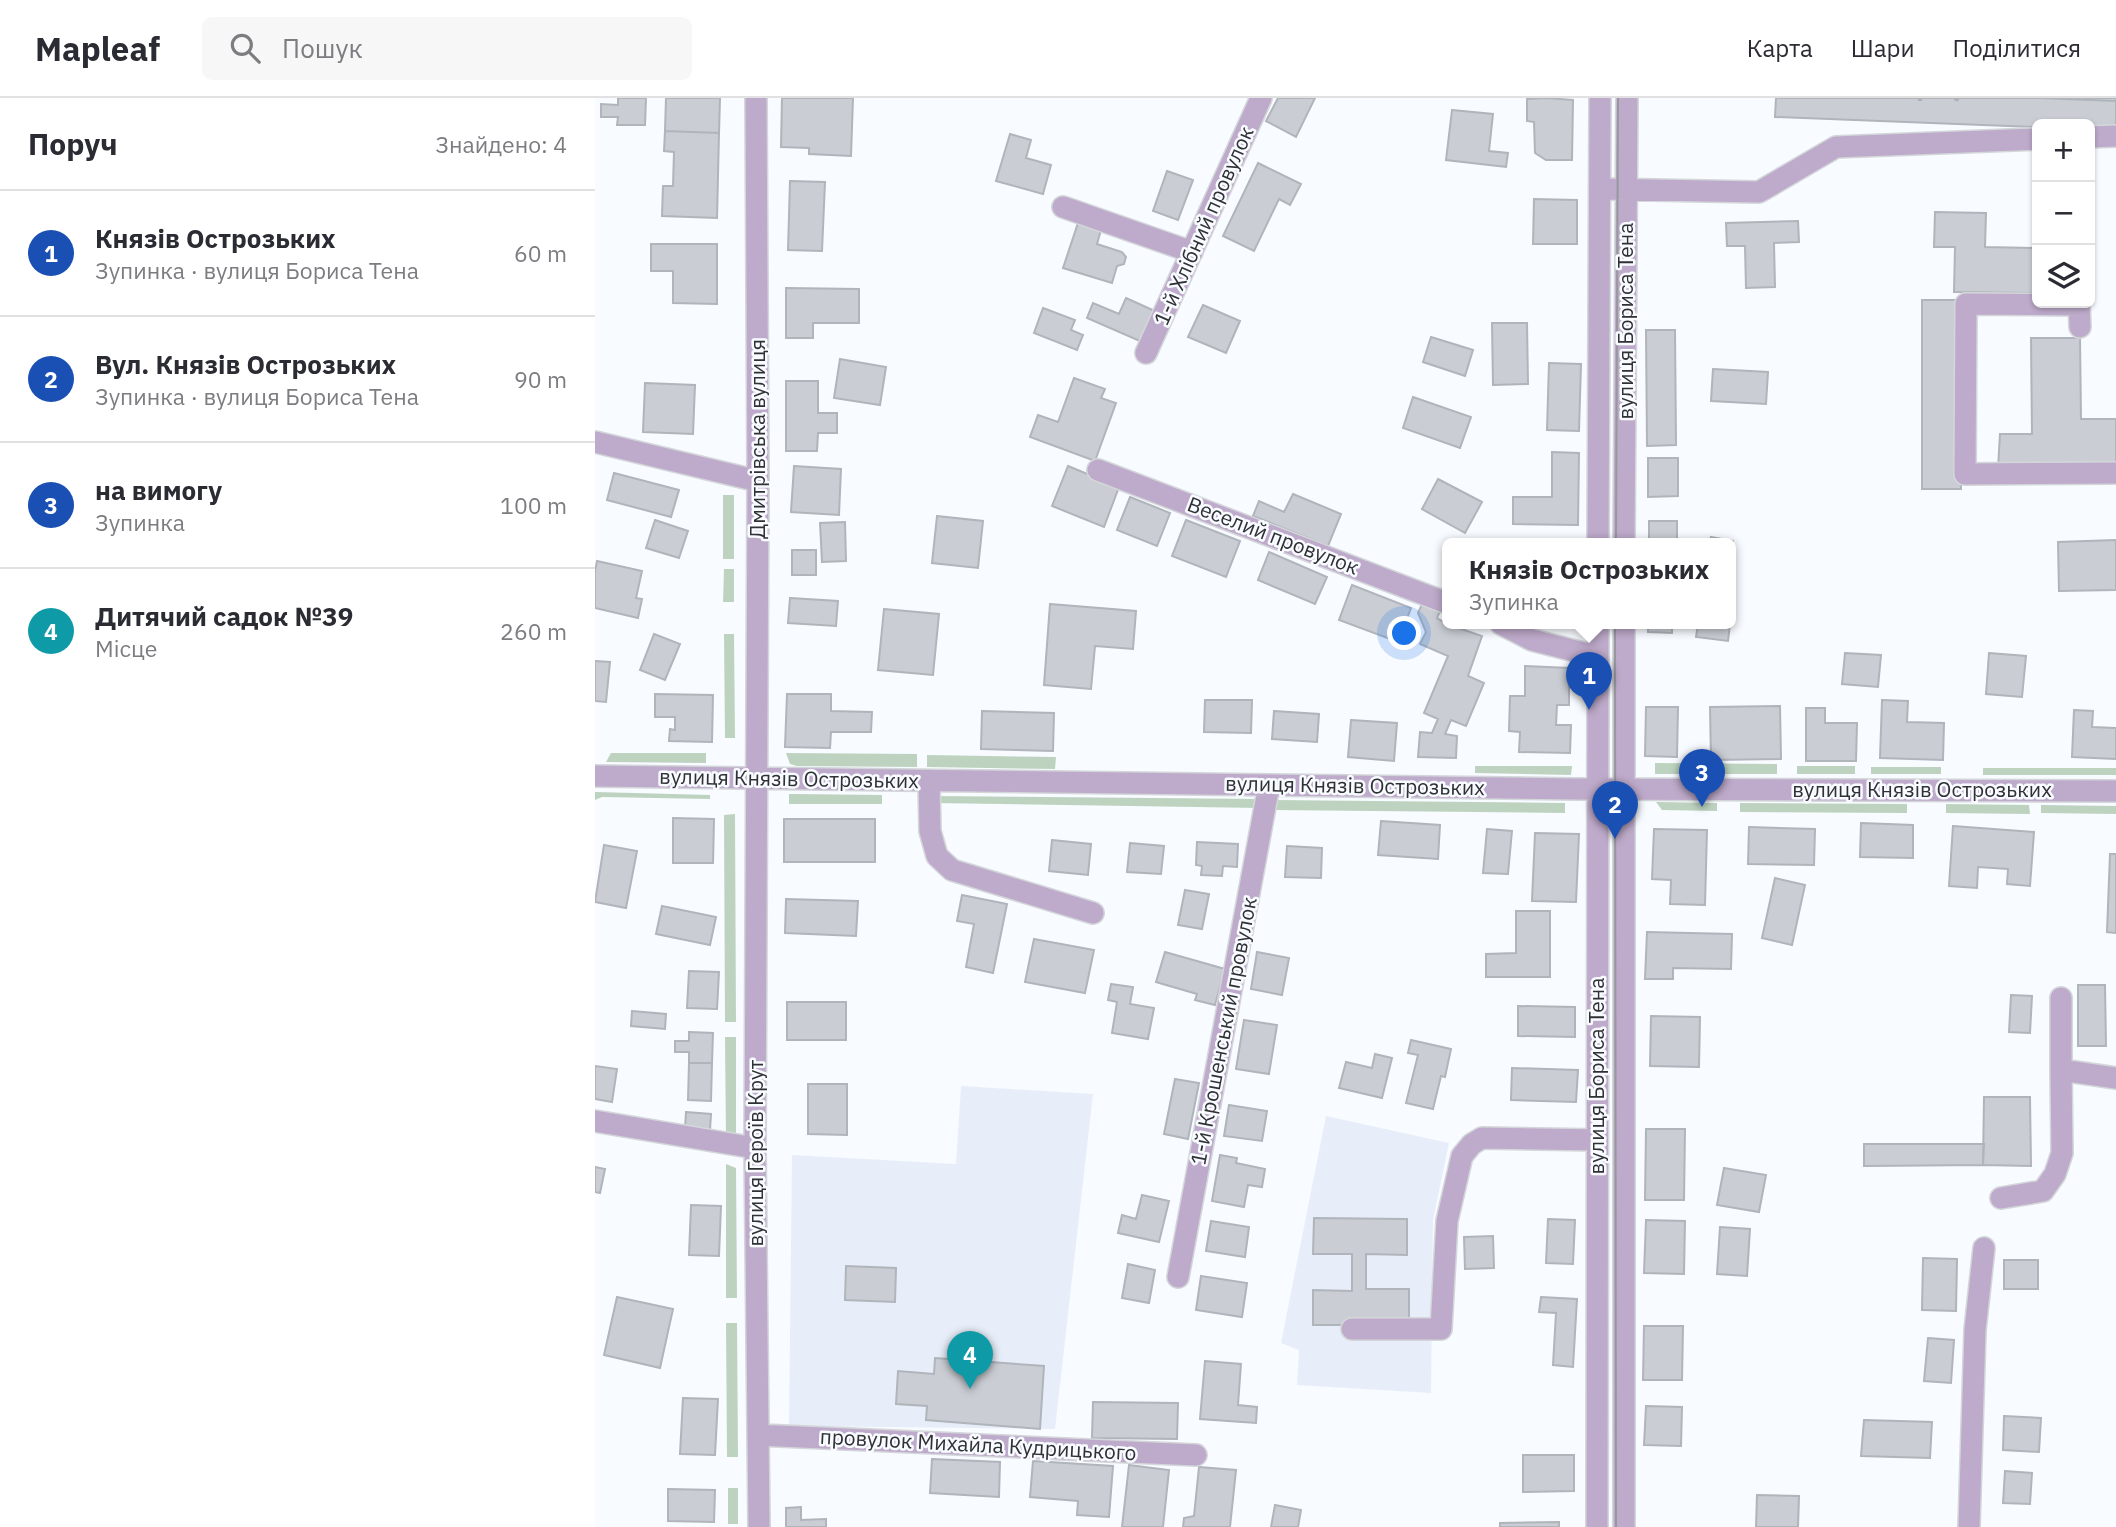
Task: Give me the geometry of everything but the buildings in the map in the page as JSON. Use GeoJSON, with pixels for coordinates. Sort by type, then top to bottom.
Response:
{"type":"FeatureCollection","features":[{"type":"Feature","properties":{"kind":"street","name":"Дмитрівська вулиця"},"geometry":{"type":"LineString","coordinates":[[755,779],[758,481],[757,98]]}},
{"type":"Feature","properties":{"kind":"street","name":"1-й Хлібний провулок"},"geometry":{"type":"LineString","coordinates":[[1146,353],[1261,98]]}},
{"type":"Feature","properties":{"kind":"street","name":"вулиця Бориса Тена"},"geometry":{"type":"LineString","coordinates":[[1598,538],[1600,98]]}},
{"type":"Feature","properties":{"kind":"street","name":"вулиця Бориса Тена"},"geometry":{"type":"LineString","coordinates":[[1625,538],[1627,98]]}},
{"type":"Feature","properties":{"kind":"street"},"geometry":{"type":"LineString","coordinates":[[2095,137],[2116,136]]}},
{"type":"Feature","properties":{"kind":"street"},"geometry":{"type":"LineString","coordinates":[[1600,189],[1759,192],[1836,147],[2032,139]]}},
{"type":"Feature","properties":{"kind":"street"},"geometry":{"type":"LineString","coordinates":[[1063,207],[1192,252]]}},
{"type":"Feature","properties":{"kind":"street"},"geometry":{"type":"LineString","coordinates":[[2032,304],[1966,304],[1965,474],[2116,473]]}},
{"type":"Feature","properties":{"kind":"street"},"geometry":{"type":"LineString","coordinates":[[2078,308],[2080,327]]}},
{"type":"Feature","properties":{"kind":"street"},"geometry":{"type":"LineString","coordinates":[[595,442],[758,481]]}},
{"type":"Feature","properties":{"kind":"street","name":"Веселий провулок"},"geometry":{"type":"LineString","coordinates":[[1098,470],[1442,601]]}},
{"type":"Feature","properties":{"kind":"street"},"geometry":{"type":"LineString","coordinates":[[1510,629],[1531,640],[1598,659]]}},
{"type":"Feature","properties":{"kind":"street","name":"вулиця Бориса Тена"},"geometry":{"type":"LineString","coordinates":[[1597,1527],[1598,629]]}},
{"type":"Feature","properties":{"kind":"street","name":"вулиця Бориса Тена"},"geometry":{"type":"LineString","coordinates":[[1624,629],[1624,1527]]}},
{"type":"Feature","properties":{"kind":"street","name":"вулиця Князів Острозьких"},"geometry":{"type":"LineString","coordinates":[[595,776],[1597,789],[2116,791]]}},
{"type":"Feature","properties":{"kind":"street","name":"вулиця Героїв Крут"},"geometry":{"type":"LineString","coordinates":[[755,779],[759,1527]]}},
{"type":"Feature","properties":{"kind":"street"},"geometry":{"type":"LineString","coordinates":[[929,782],[930,831],[937,856],[953,870],[1093,913]]}},
{"type":"Feature","properties":{"kind":"street","name":"1-й Крошенський провулок"},"geometry":{"type":"LineString","coordinates":[[1178,1277],[1269,785]]}},
{"type":"Feature","properties":{"kind":"street"},"geometry":{"type":"LineString","coordinates":[[2001,1198],[2043,1191],[2056,1174],[2062,1153],[2061,998]]}},
{"type":"Feature","properties":{"kind":"street"},"geometry":{"type":"LineString","coordinates":[[2061,1070],[2116,1078]]}},
{"type":"Feature","properties":{"kind":"street"},"geometry":{"type":"LineString","coordinates":[[595,1121],[755,1148]]}},
{"type":"Feature","properties":{"kind":"street"},"geometry":{"type":"LineString","coordinates":[[1352,1329],[1441,1329],[1447,1220],[1462,1156],[1472,1144],[1482,1138],[1597,1140]]}},
{"type":"Feature","properties":{"kind":"street"},"geometry":{"type":"LineString","coordinates":[[1969,1527],[1975,1329],[1984,1248]]}},
{"type":"Feature","properties":{"kind":"street","name":"провулок Михайла Кудрицького"},"geometry":{"type":"LineString","coordinates":[[759,1435],[1196,1455]]}},
{"type":"Feature","properties":{"kind":"shaded area"},"geometry":{"type":"Polygon","coordinates":[[[961,1086],[1093,1094],[1055,1429],[789,1426],[792,1155],[956,1164],[961,1086]]]}},
{"type":"Feature","properties":{"kind":"shaded area"},"geometry":{"type":"Polygon","coordinates":[[[1326,1116],[1449,1143],[1433,1220],[1431,1393],[1297,1385],[1299,1350],[1281,1343],[1326,1116]]]}},
{"type":"Feature","properties":{"kind":"green space"},"geometry":{"type":"Polygon","coordinates":[[[723,495],[734,495],[734,559],[723,559],[723,495]]]}},
{"type":"Feature","properties":{"kind":"green space"},"geometry":{"type":"Polygon","coordinates":[[[724,569],[734,569],[734,602],[723,602],[724,569]]]}},
{"type":"Feature","properties":{"kind":"green space"},"geometry":{"type":"Polygon","coordinates":[[[724,634],[734,634],[735,738],[725,738],[724,634]]]}},
{"type":"Feature","properties":{"kind":"green space"},"geometry":{"type":"Polygon","coordinates":[[[611,753],[706,753],[706,763],[606,762],[611,753]]]}},
{"type":"Feature","properties":{"kind":"green space"},"geometry":{"type":"Polygon","coordinates":[[[786,753],[917,754],[917,767],[797,766],[790,764],[786,753]]]}},
{"type":"Feature","properties":{"kind":"green space"},"geometry":{"type":"Polygon","coordinates":[[[927,755],[1056,757],[1055,769],[927,767],[927,755]]]}},
{"type":"Feature","properties":{"kind":"green space"},"geometry":{"type":"Polygon","coordinates":[[[1655,763],[1777,764],[1777,774],[1655,774],[1655,763]]]}},
{"type":"Feature","properties":{"kind":"green space"},"geometry":{"type":"Polygon","coordinates":[[[1475,766],[1572,766],[1571,775],[1475,773],[1475,766]]]}},
{"type":"Feature","properties":{"kind":"green space"},"geometry":{"type":"Polygon","coordinates":[[[1797,766],[1855,766],[1855,774],[1797,774],[1797,766]]]}},
{"type":"Feature","properties":{"kind":"green space"},"geometry":{"type":"Polygon","coordinates":[[[1871,767],[1941,767],[1941,774],[1871,774],[1871,767]]]}},
{"type":"Feature","properties":{"kind":"green space"},"geometry":{"type":"Polygon","coordinates":[[[1983,768],[2116,768],[2116,775],[1983,775],[1983,768]]]}},
{"type":"Feature","properties":{"kind":"green space"},"geometry":{"type":"Polygon","coordinates":[[[595,792],[710,795],[710,799],[602,797],[595,800],[595,792]]]}},
{"type":"Feature","properties":{"kind":"green space"},"geometry":{"type":"Polygon","coordinates":[[[789,794],[882,795],[882,804],[789,804],[789,794]]]}},
{"type":"Feature","properties":{"kind":"green space"},"geometry":{"type":"Polygon","coordinates":[[[932,796],[1261,799],[1260,808],[932,803],[932,796]]]}},
{"type":"Feature","properties":{"kind":"green space"},"geometry":{"type":"Polygon","coordinates":[[[1272,800],[1565,803],[1565,813],[1271,810],[1272,800]]]}},
{"type":"Feature","properties":{"kind":"green space"},"geometry":{"type":"Polygon","coordinates":[[[1656,802],[1717,803],[1717,811],[1662,810],[1656,802]]]}},
{"type":"Feature","properties":{"kind":"green space"},"geometry":{"type":"Polygon","coordinates":[[[1740,803],[1907,804],[1907,813],[1740,812],[1740,803]]]}},
{"type":"Feature","properties":{"kind":"green space"},"geometry":{"type":"Polygon","coordinates":[[[1946,804],[2029,805],[2030,814],[1946,813],[1946,804]]]}},
{"type":"Feature","properties":{"kind":"green space"},"geometry":{"type":"Polygon","coordinates":[[[2041,805],[2116,806],[2116,814],[2041,813],[2041,805]]]}},
{"type":"Feature","properties":{"kind":"green space"},"geometry":{"type":"Polygon","coordinates":[[[735,814],[736,1022],[725,1022],[724,815],[735,814]]]}},
{"type":"Feature","properties":{"kind":"green space"},"geometry":{"type":"Polygon","coordinates":[[[725,1037],[736,1037],[736,1138],[726,1139],[725,1037]]]}},
{"type":"Feature","properties":{"kind":"green space"},"geometry":{"type":"Polygon","coordinates":[[[726,1164],[736,1168],[737,1298],[726,1298],[726,1164]]]}},
{"type":"Feature","properties":{"kind":"green space"},"geometry":{"type":"Polygon","coordinates":[[[726,1323],[737,1323],[738,1457],[727,1457],[726,1323]]]}},
{"type":"Feature","properties":{"kind":"green space"},"geometry":{"type":"Polygon","coordinates":[[[728,1488],[738,1488],[738,1524],[728,1524],[728,1488]]]}},
{"type":"Feature","properties":{"kind":"tram line"},"geometry":{"type":"LineString","coordinates":[[1616,538],[1618,98]]}},
{"type":"Feature","properties":{"kind":"tram line"},"geometry":{"type":"LineString","coordinates":[[1615,629],[1616,1527]]}},
{"type":"Feature","properties":{"kind":"place","name":"Князів Острозьких"},"geometry":{"type":"Point","coordinates":[1589,710]}},
{"type":"Feature","properties":{"kind":"place","name":"на вимогу"},"geometry":{"type":"Point","coordinates":[1702,807]}},
{"type":"Feature","properties":{"kind":"place","name":"Вул. Князів Острозьких"},"geometry":{"type":"Point","coordinates":[1615,839]}},
{"type":"Feature","properties":{"kind":"place","name":"Дитячий садок №39"},"geometry":{"type":"Point","coordinates":[970,1389]}}]}
